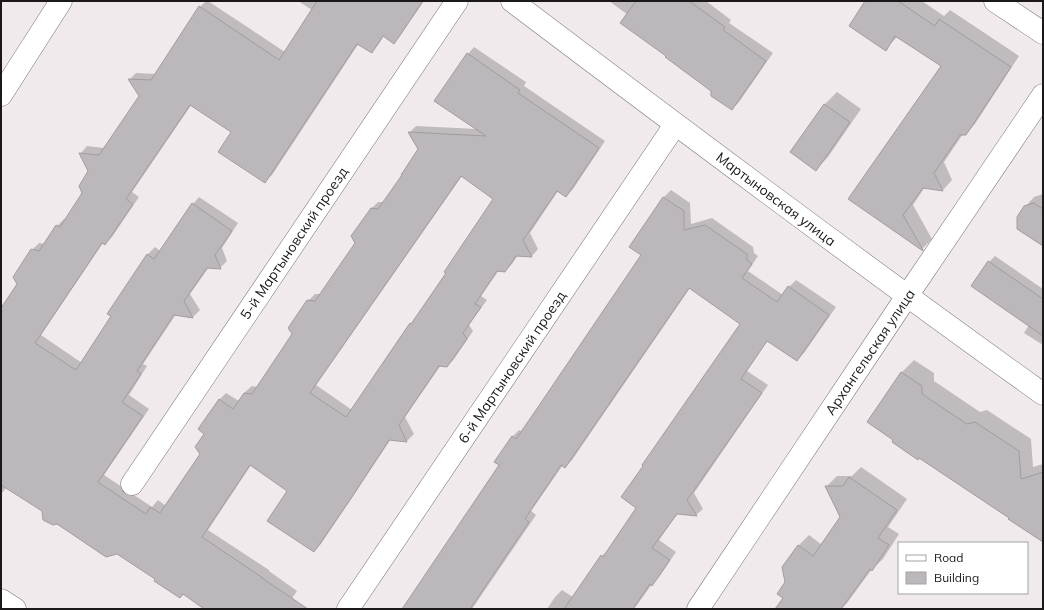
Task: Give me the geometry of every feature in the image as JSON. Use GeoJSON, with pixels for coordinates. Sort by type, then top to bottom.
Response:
{"type":"FeatureCollection","features":[{"type":"Feature","properties":{"kind":"street"},"geometry":{"type":"LineString","coordinates":[[1,95],[61,1]]}},
{"type":"Feature","properties":{"kind":"street","name":"5-й Мартыновский проезд"},"geometry":{"type":"LineString","coordinates":[[132,484],[457,1]]}},
{"type":"Feature","properties":{"kind":"street","name":"Мартыновская улица"},"geometry":{"type":"LineString","coordinates":[[512,1],[675,125],[1043,394]]}},
{"type":"Feature","properties":{"kind":"street"},"geometry":{"type":"LineString","coordinates":[[996,1],[1043,33]]}},
{"type":"Feature","properties":{"kind":"street","name":"Архангельская улица"},"geometry":{"type":"LineString","coordinates":[[698,609],[1043,95]]}},
{"type":"Feature","properties":{"kind":"street","name":"6-й Мартыновский проезд"},"geometry":{"type":"LineString","coordinates":[[348,609],[675,125]]}},
{"type":"Feature","properties":{"kind":"street"},"geometry":{"type":"LineString","coordinates":[[1,600],[15,609]]}},
{"type":"Feature","properties":{"kind":"building"},"geometry":{"type":"Polygon","coordinates":[[[317,1],[423,1],[394,44],[383,36],[372,53],[357,44],[265,183],[218,152],[231,132],[190,105],[126,199],[133,204],[105,245],[102,243],[35,343],[76,370],[111,316],[107,314],[147,254],[154,259],[192,203],[232,231],[215,255],[221,269],[207,268],[184,301],[193,318],[174,315],[137,371],[141,374],[122,402],[143,416],[98,482],[146,514],[150,507],[160,513],[200,454],[195,447],[204,434],[198,429],[219,399],[233,409],[244,393],[252,394],[292,334],[288,328],[307,300],[315,301],[355,243],[351,236],[371,208],[378,209],[418,149],[408,132],[486,136],[434,101],[467,53],[520,90],[518,93],[599,148],[566,197],[557,191],[523,240],[532,257],[516,256],[505,272],[497,271],[475,304],[481,307],[463,333],[467,339],[447,367],[439,366],[399,425],[407,442],[389,440],[314,552],[267,521],[287,491],[250,465],[202,537],[308,609],[204,609],[183,594],[180,598],[154,581],[155,579],[117,554],[106,557],[57,524],[53,525],[43,520],[42,511],[1,485],[1,308],[17,284],[13,277],[31,249],[39,251],[56,225],[60,227],[82,193],[79,186],[88,171],[79,153],[99,155],[139,96],[128,79],[151,80],[199,6],[279,60],[317,1]],[[461,176],[310,393],[346,417],[446,273],[444,272],[493,199],[461,176]]]}},
{"type":"Feature","properties":{"kind":"building"},"geometry":{"type":"Polygon","coordinates":[[[636,1],[689,1],[725,27],[723,30],[766,61],[732,110],[711,96],[711,91],[665,57],[666,56],[620,23],[636,1]]]}},
{"type":"Feature","properties":{"kind":"building"},"geometry":{"type":"Polygon","coordinates":[[[865,1],[898,1],[935,26],[939,19],[1011,67],[966,135],[960,135],[934,173],[943,191],[923,188],[903,215],[923,251],[848,199],[941,66],[895,36],[886,51],[849,26],[865,1]]]}},
{"type":"Feature","properties":{"kind":"building"},"geometry":{"type":"Polygon","coordinates":[[[824,104],[850,122],[816,171],[790,152],[824,104]]]}},
{"type":"Feature","properties":{"kind":"building"},"geometry":{"type":"Polygon","coordinates":[[[663,197],[684,211],[684,230],[705,225],[747,254],[747,260],[752,264],[742,278],[777,302],[788,286],[829,315],[797,361],[767,341],[741,379],[762,393],[687,500],[697,516],[677,514],[652,548],[670,560],[652,586],[650,584],[633,609],[564,609],[601,555],[603,557],[636,508],[621,497],[740,324],[689,288],[565,468],[561,465],[525,519],[529,522],[470,609],[402,609],[499,465],[494,462],[512,436],[516,439],[641,255],[629,247],[663,197]]]}},
{"type":"Feature","properties":{"kind":"building"},"geometry":{"type":"Polygon","coordinates":[[[1034,203],[1043,209],[1043,246],[1017,229],[1017,217],[1024,206],[1034,203]]]}},
{"type":"Feature","properties":{"kind":"building"},"geometry":{"type":"Polygon","coordinates":[[[988,261],[1043,299],[1043,336],[971,286],[988,261]]]}},
{"type":"Feature","properties":{"kind":"building"},"geometry":{"type":"Polygon","coordinates":[[[901,372],[922,386],[922,394],[967,424],[975,422],[1019,451],[1021,479],[1043,472],[1043,542],[919,458],[918,460],[867,422],[901,372]]]}},
{"type":"Feature","properties":{"kind":"building"},"geometry":{"type":"Polygon","coordinates":[[[849,477],[897,510],[878,538],[889,545],[872,571],[870,569],[841,609],[775,609],[783,598],[777,594],[785,582],[782,567],[798,545],[813,556],[840,517],[825,486],[843,486],[849,477]]]}}]}
